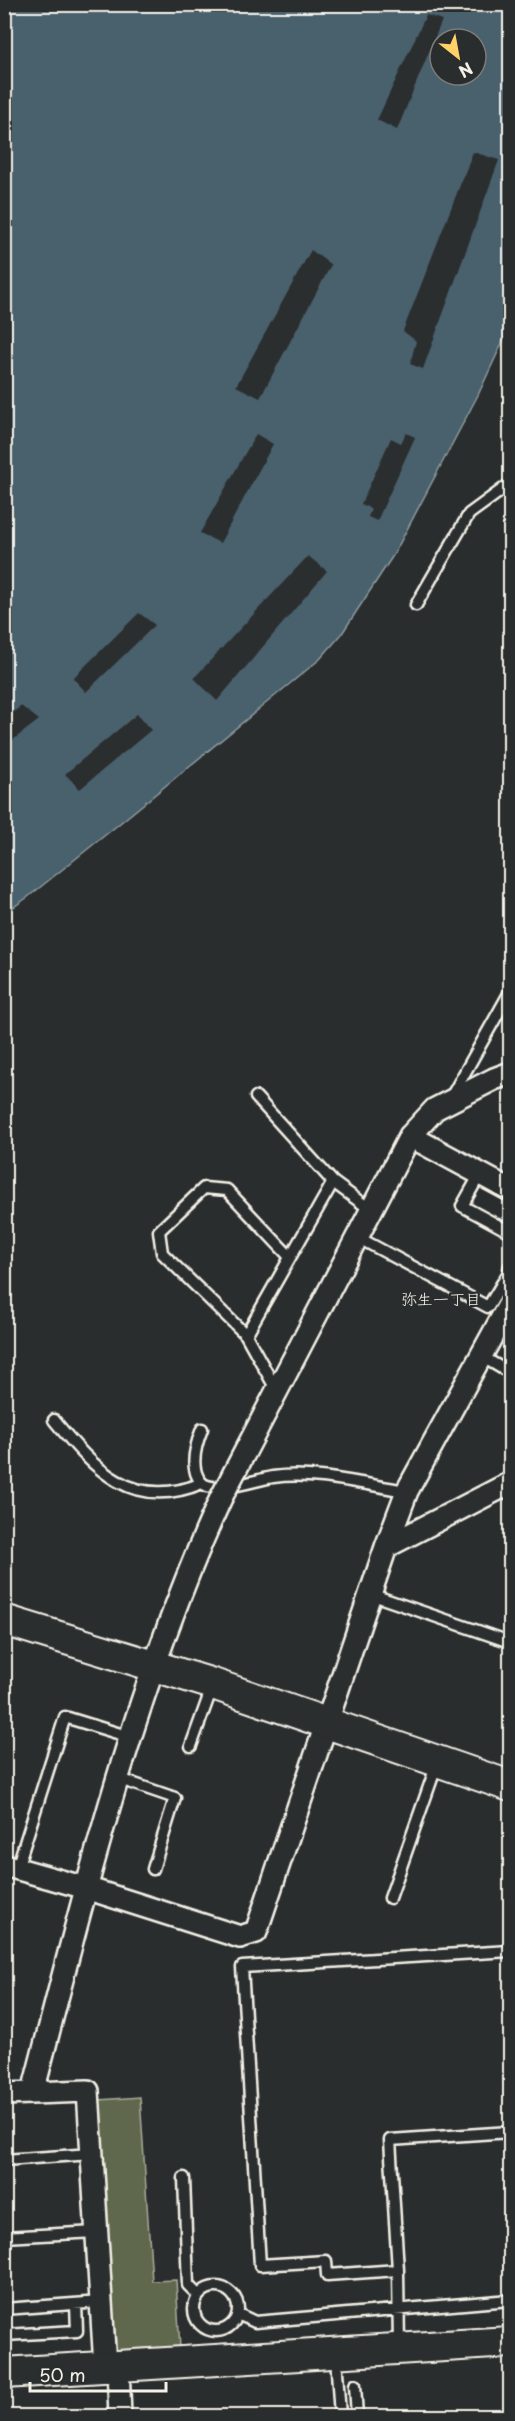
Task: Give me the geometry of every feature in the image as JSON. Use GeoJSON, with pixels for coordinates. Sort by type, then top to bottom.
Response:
{"type":"FeatureCollection","features":[{"type":"Feature","properties":{"kind":"street"},"geometry":{"type":"LineString","coordinates":[[33,2092],[117,1778],[153,1665],[190,1566],[221,1498],[410,1136],[435,1109],[449,1100],[510,1073]]}},
{"type":"Feature","properties":{"kind":"street"},"geometry":{"type":"LineString","coordinates":[[410,1136],[510,1190]]}},
{"type":"Feature","properties":{"kind":"street"},"geometry":{"type":"LineString","coordinates":[[11,1867],[86,1888],[240,1937],[256,1932],[407,1491],[510,1303]]}},
{"type":"Feature","properties":{"kind":"street"},"geometry":{"type":"LineString","coordinates":[[386,1547],[510,1483]]}},
{"type":"Feature","properties":{"kind":"street"},"geometry":{"type":"LineString","coordinates":[[4,1620],[213,1684],[510,1786]]}},
{"type":"Feature","properties":{"kind":"street"},"geometry":{"type":"LineString","coordinates":[[4,2094],[88,2091],[101,2302],[120,2416]]}},
{"type":"Feature","properties":{"kind":"street"},"geometry":{"type":"LineString","coordinates":[[4,2373],[510,2342]]}},
{"type":"Feature","properties":{"kind":"lane"},"geometry":{"type":"LineString","coordinates":[[416,605],[469,514],[510,484]]}},
{"type":"Feature","properties":{"kind":"lane"},"geometry":{"type":"LineString","coordinates":[[449,1100],[510,992]]}},
{"type":"Feature","properties":{"kind":"lane"},"geometry":{"type":"LineString","coordinates":[[256,1097],[333,1182],[371,1210]]}},
{"type":"Feature","properties":{"kind":"lane"},"geometry":{"type":"LineString","coordinates":[[480,1174],[462,1206],[510,1232]]}},
{"type":"Feature","properties":{"kind":"lane"},"geometry":{"type":"LineString","coordinates":[[246,1335],[333,1182]]}},
{"type":"Feature","properties":{"kind":"lane"},"geometry":{"type":"LineString","coordinates":[[277,1391],[246,1335],[162,1253],[159,1231],[204,1188],[227,1190],[291,1257]]}},
{"type":"Feature","properties":{"kind":"lane"},"geometry":{"type":"LineString","coordinates":[[357,1237],[488,1307],[508,1274],[510,1266]]}},
{"type":"Feature","properties":{"kind":"lane"},"geometry":{"type":"LineString","coordinates":[[481,1356],[510,1373]]}},
{"type":"Feature","properties":{"kind":"lane"},"geometry":{"type":"LineString","coordinates":[[54,1420],[79,1450],[107,1476],[137,1491],[162,1494],[187,1489],[202,1483]]}},
{"type":"Feature","properties":{"kind":"lane"},"geometry":{"type":"LineString","coordinates":[[202,1429],[197,1442],[195,1465],[202,1483],[210,1487],[241,1486],[274,1477],[313,1477],[407,1491]]}},
{"type":"Feature","properties":{"kind":"lane"},"geometry":{"type":"LineString","coordinates":[[370,1594],[510,1642]]}},
{"type":"Feature","properties":{"kind":"lane"},"geometry":{"type":"LineString","coordinates":[[191,1746],[213,1684]]}},
{"type":"Feature","properties":{"kind":"lane"},"geometry":{"type":"LineString","coordinates":[[11,1867],[65,1717],[130,1737]]}},
{"type":"Feature","properties":{"kind":"lane"},"geometry":{"type":"LineString","coordinates":[[390,1898],[438,1761]]}},
{"type":"Feature","properties":{"kind":"lane"},"geometry":{"type":"LineString","coordinates":[[117,1778],[175,1798],[153,1869]]}},
{"type":"Feature","properties":{"kind":"lane"},"geometry":{"type":"LineString","coordinates":[[398,2270],[327,2275],[326,2260],[260,2265],[242,1967],[510,1951]]}},
{"type":"Feature","properties":{"kind":"lane"},"geometry":{"type":"LineString","coordinates":[[399,2349],[398,2270],[390,2140],[510,2132]]}},
{"type":"Feature","properties":{"kind":"lane"},"geometry":{"type":"LineString","coordinates":[[4,2160],[92,2154]]}},
{"type":"Feature","properties":{"kind":"lane"},"geometry":{"type":"LineString","coordinates":[[184,2178],[188,2284],[198,2295]]}},
{"type":"Feature","properties":{"kind":"lane"},"geometry":{"type":"LineString","coordinates":[[4,2237],[96,2232]]}},
{"type":"Feature","properties":{"kind":"lane"},"geometry":{"type":"LineString","coordinates":[[213,2286],[230,2291],[235,2297],[238,2314],[234,2322],[221,2331],[206,2329],[199,2325],[193,2310],[198,2295],[204,2289],[213,2286]]}},
{"type":"Feature","properties":{"kind":"lane"},"geometry":{"type":"LineString","coordinates":[[238,2314],[255,2322],[510,2301]]}},
{"type":"Feature","properties":{"kind":"lane"},"geometry":{"type":"LineString","coordinates":[[4,2309],[101,2302]]}},
{"type":"Feature","properties":{"kind":"lane"},"geometry":{"type":"LineString","coordinates":[[4,2335],[77,2331],[76,2304]]}},
{"type":"Feature","properties":{"kind":"lane"},"geometry":{"type":"LineString","coordinates":[[335,2353],[340,2416]]}},
{"type":"Feature","properties":{"kind":"lane"},"geometry":{"type":"LineString","coordinates":[[355,2385],[357,2416]]}},
{"type":"Feature","properties":{"kind":"green space"},"geometry":{"type":"Polygon","coordinates":[[[140,2097],[152,2281],[176,2280],[180,2348],[114,2353],[99,2100],[140,2097]]]}},
{"type":"Feature","properties":{"kind":"water"},"geometry":{"type":"Polygon","coordinates":[[[5,5],[510,5],[510,326],[478,395],[394,554],[341,635],[320,659],[28,897],[5,913],[5,5]]]}},
{"type":"Feature","properties":{"kind":"pier"},"geometry":{"type":"Polygon","coordinates":[[[426,15],[442,20],[439,27],[428,27],[428,54],[397,130],[377,120],[426,15]]]}},
{"type":"Feature","properties":{"kind":"pier"},"geometry":{"type":"Polygon","coordinates":[[[473,152],[499,160],[423,369],[410,364],[416,341],[403,331],[473,152]]]}},
{"type":"Feature","properties":{"kind":"pier"},"geometry":{"type":"Polygon","coordinates":[[[311,250],[331,265],[260,398],[236,386],[311,250]]]}},
{"type":"Feature","properties":{"kind":"pier"},"geometry":{"type":"Polygon","coordinates":[[[406,433],[415,437],[377,521],[368,517],[371,509],[361,504],[391,438],[401,443],[406,433]]]}},
{"type":"Feature","properties":{"kind":"pier"},"geometry":{"type":"Polygon","coordinates":[[[256,434],[273,444],[220,543],[200,533],[256,434]]]}},
{"type":"Feature","properties":{"kind":"pier"},"geometry":{"type":"Polygon","coordinates":[[[308,556],[327,571],[217,701],[194,678],[308,556]]]}},
{"type":"Feature","properties":{"kind":"pier"},"geometry":{"type":"Polygon","coordinates":[[[139,613],[155,625],[86,692],[73,678],[139,613]]]}},
{"type":"Feature","properties":{"kind":"pier"},"geometry":{"type":"Polygon","coordinates":[[[21,706],[39,720],[5,746],[5,719],[21,706]]]}},
{"type":"Feature","properties":{"kind":"pier"},"geometry":{"type":"Polygon","coordinates":[[[137,714],[151,730],[80,789],[65,774],[137,714]]]}},
{"type":"Feature","properties":{"kind":"district","name":"弥生一丁目"},"geometry":{"type":"Point","coordinates":[441,1299]}}]}
